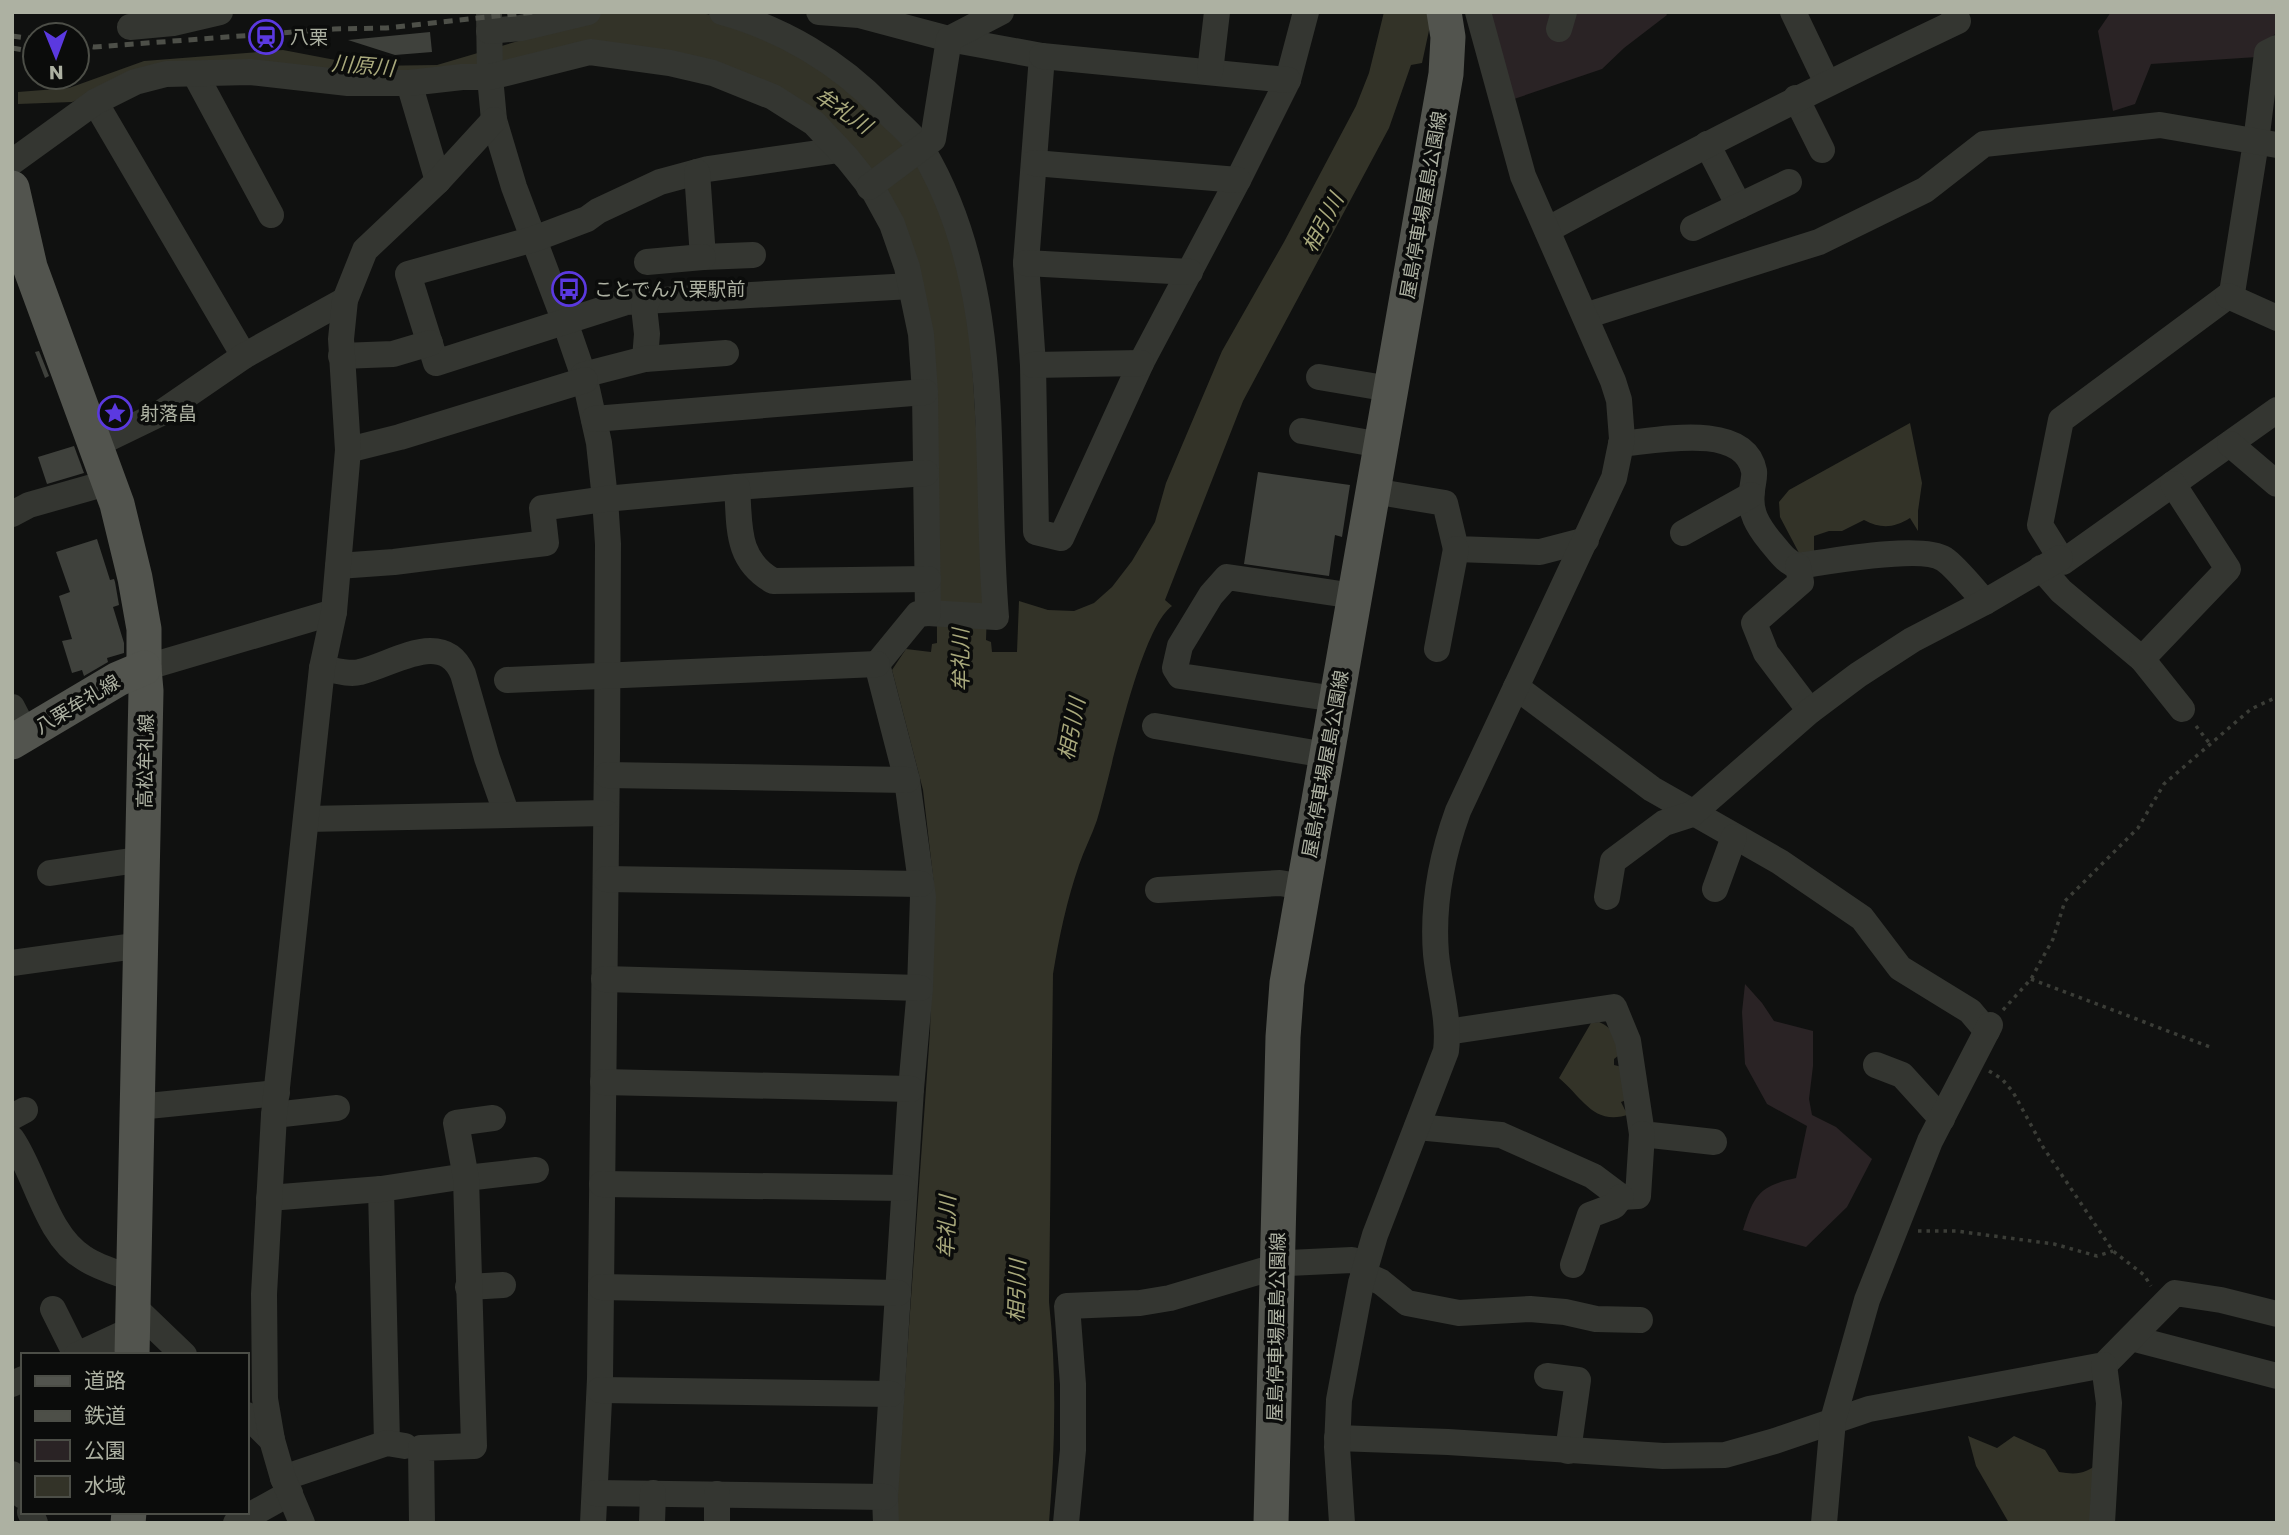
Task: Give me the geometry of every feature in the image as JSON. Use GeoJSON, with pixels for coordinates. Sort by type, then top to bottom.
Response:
{"type":"FeatureCollection","features":[{"type":"Feature","properties":{"kind":"main road","name":"屋島停車場屋島公園線"},"geometry":{"type":"LineString","coordinates":[[1271,1523],[1284,1010],[1290,956],[1448,55],[1458,16]]}},
{"type":"Feature","properties":{"kind":"main road","name":"高松牟礼線"},"geometry":{"type":"LineString","coordinates":[[12,188],[30,267],[117,504],[144,629],[144,859],[133,1317]]}},
{"type":"Feature","properties":{"kind":"main road","name":"八栗牟礼線"},"geometry":{"type":"LineString","coordinates":[[17,728],[144,668]]}},
{"type":"Feature","properties":{"kind":"street"},"geometry":{"type":"LineString","coordinates":[[130,27],[173,23],[220,12]]}},
{"type":"Feature","properties":{"kind":"street"},"geometry":{"type":"LineString","coordinates":[[588,12],[521,28],[489,22],[494,120],[507,166],[584,378],[594,419],[606,499],[607,775],[600,1390],[593,1523]]}},
{"type":"Feature","properties":{"kind":"street"},"geometry":{"type":"LineString","coordinates":[[819,12],[859,14],[949,39],[1042,56],[1288,80]]}},
{"type":"Feature","properties":{"kind":"street"},"geometry":{"type":"LineString","coordinates":[[949,39],[1001,12]]}},
{"type":"Feature","properties":{"kind":"street"},"geometry":{"type":"LineString","coordinates":[[1210,72],[1217,12]]}},
{"type":"Feature","properties":{"kind":"street"},"geometry":{"type":"LineString","coordinates":[[1042,56],[1026,263],[1033,365],[1035,532],[1061,538],[1141,363],[1288,80],[1306,12]]}},
{"type":"Feature","properties":{"kind":"street"},"geometry":{"type":"LineString","coordinates":[[1793,12],[1827,83]]}},
{"type":"Feature","properties":{"kind":"street"},"geometry":{"type":"LineString","coordinates":[[1547,230],[1796,98],[1958,21],[1954,12]]}},
{"type":"Feature","properties":{"kind":"street"},"geometry":{"type":"LineString","coordinates":[[507,680],[877,664],[918,614],[996,617],[986,374],[969,261],[951,209],[922,149],[867,91],[839,68],[795,41],[732,14]]}},
{"type":"Feature","properties":{"kind":"street"},"geometry":{"type":"LineString","coordinates":[[1342,1523],[1338,1438],[1342,1377],[1364,1269],[1444,1060],[1447,1032],[1436,936],[1441,867],[1458,811],[1614,478],[1621,444],[1622,419],[1619,400],[1458,16]]}},
{"type":"Feature","properties":{"kind":"street"},"geometry":{"type":"LineString","coordinates":[[869,187],[933,139],[949,39]]}},
{"type":"Feature","properties":{"kind":"street"},"geometry":{"type":"LineString","coordinates":[[2182,709],[2142,659],[2061,591],[2040,525],[2061,420],[2232,293],[2266,143],[2267,53],[2277,48]]}},
{"type":"Feature","properties":{"kind":"street"},"geometry":{"type":"LineString","coordinates":[[12,162],[95,102],[135,82],[166,74],[250,72],[348,83],[408,83],[462,77],[590,52],[670,63],[713,73],[773,97],[814,123],[869,187],[892,224],[911,286],[921,334],[925,392],[928,613]]}},
{"type":"Feature","properties":{"kind":"street"},"geometry":{"type":"LineString","coordinates":[[195,74],[271,215]]}},
{"type":"Feature","properties":{"kind":"street"},"geometry":{"type":"LineString","coordinates":[[408,83],[438,181]]}},
{"type":"Feature","properties":{"kind":"street"},"geometry":{"type":"LineString","coordinates":[[1796,98],[1822,150]]}},
{"type":"Feature","properties":{"kind":"street"},"geometry":{"type":"LineString","coordinates":[[95,102],[244,356]]}},
{"type":"Feature","properties":{"kind":"street"},"geometry":{"type":"LineString","coordinates":[[302,1523],[272,1440],[265,1399],[264,1294],[276,1104],[322,668],[334,612],[348,450],[341,356],[345,300],[365,250],[438,181],[494,120]]}},
{"type":"Feature","properties":{"kind":"street"},"geometry":{"type":"LineString","coordinates":[[1585,316],[1819,242],[1925,190],[1984,144],[2160,125],[2266,143]]}},
{"type":"Feature","properties":{"kind":"street"},"geometry":{"type":"LineString","coordinates":[[1707,144],[1739,206]]}},
{"type":"Feature","properties":{"kind":"street"},"geometry":{"type":"LineString","coordinates":[[839,149],[697,172],[660,182],[598,211],[587,219],[534,239],[408,274],[436,363],[626,302],[911,286]]}},
{"type":"Feature","properties":{"kind":"street"},"geometry":{"type":"LineString","coordinates":[[1034,163],[1238,180]]}},
{"type":"Feature","properties":{"kind":"street"},"geometry":{"type":"LineString","coordinates":[[697,172],[703,257]]}},
{"type":"Feature","properties":{"kind":"street"},"geometry":{"type":"LineString","coordinates":[[1693,228],[1789,182]]}},
{"type":"Feature","properties":{"kind":"street"},"geometry":{"type":"LineString","coordinates":[[647,262],[753,255]]}},
{"type":"Feature","properties":{"kind":"street"},"geometry":{"type":"LineString","coordinates":[[1026,263],[1190,272]]}},
{"type":"Feature","properties":{"kind":"street"},"geometry":{"type":"LineString","coordinates":[[2228,296],[2277,318]]}},
{"type":"Feature","properties":{"kind":"street"},"geometry":{"type":"LineString","coordinates":[[97,444],[161,413],[244,356],[345,300]]}},
{"type":"Feature","properties":{"kind":"street"},"geometry":{"type":"LineString","coordinates":[[645,359],[647,334],[644,307],[647,301]]}},
{"type":"Feature","properties":{"kind":"street"},"geometry":{"type":"LineString","coordinates":[[341,356],[393,354],[430,343]]}},
{"type":"Feature","properties":{"kind":"street"},"geometry":{"type":"LineString","coordinates":[[348,450],[400,437],[645,359],[726,353]]}},
{"type":"Feature","properties":{"kind":"street"},"geometry":{"type":"LineString","coordinates":[[1033,365],[1141,363]]}},
{"type":"Feature","properties":{"kind":"street"},"geometry":{"type":"LineString","coordinates":[[1319,377],[1390,389]]}},
{"type":"Feature","properties":{"kind":"street"},"geometry":{"type":"LineString","coordinates":[[594,419],[925,392]]}},
{"type":"Feature","properties":{"kind":"street"},"geometry":{"type":"LineString","coordinates":[[1607,897],[1613,861],[1664,822],[1692,814],[1810,711],[1858,675],[1912,640],[1985,602],[2051,563],[2063,562],[2277,410]]}},
{"type":"Feature","properties":{"kind":"street"},"geometry":{"type":"LineString","coordinates":[[1302,431],[1381,445]]}},
{"type":"Feature","properties":{"kind":"street"},"geometry":{"type":"LineString","coordinates":[[1621,444],[1705,436],[1719,439],[1748,457],[1755,472],[1751,510],[1766,536],[1789,563],[1798,566],[1905,553],[1928,554],[1944,559],[1985,602]]}},
{"type":"Feature","properties":{"kind":"street"},"geometry":{"type":"LineString","coordinates":[[2230,444],[2277,484]]}},
{"type":"Feature","properties":{"kind":"street"},"geometry":{"type":"LineString","coordinates":[[338,566],[394,562],[547,542],[542,508],[737,487],[926,473]]}},
{"type":"Feature","properties":{"kind":"street"},"geometry":{"type":"LineString","coordinates":[[12,514],[29,505],[110,482]]}},
{"type":"Feature","properties":{"kind":"street"},"geometry":{"type":"LineString","coordinates":[[2142,659],[2228,569],[2173,484]]}},
{"type":"Feature","properties":{"kind":"street"},"geometry":{"type":"LineString","coordinates":[[737,487],[741,544],[748,561],[773,581],[928,579]]}},
{"type":"Feature","properties":{"kind":"street"},"geometry":{"type":"LineString","coordinates":[[1373,491],[1445,503],[1456,549],[1437,649]]}},
{"type":"Feature","properties":{"kind":"street"},"geometry":{"type":"LineString","coordinates":[[1683,533],[1751,495]]}},
{"type":"Feature","properties":{"kind":"street"},"geometry":{"type":"LineString","coordinates":[[1456,549],[1540,552],[1586,540]]}},
{"type":"Feature","properties":{"kind":"street"},"geometry":{"type":"LineString","coordinates":[[1798,566],[1801,582],[1754,623],[1766,653],[1810,711]]}},
{"type":"Feature","properties":{"kind":"street"},"geometry":{"type":"LineString","coordinates":[[1336,699],[1180,677],[1175,668],[1180,646],[1211,595],[1227,577],[1354,596]]}},
{"type":"Feature","properties":{"kind":"street"},"geometry":{"type":"LineString","coordinates":[[144,668],[334,612]]}},
{"type":"Feature","properties":{"kind":"street"},"geometry":{"type":"LineString","coordinates":[[322,668],[357,673],[424,651],[447,654],[458,662],[507,815]]}},
{"type":"Feature","properties":{"kind":"street"},"geometry":{"type":"LineString","coordinates":[[595,1493],[718,1494],[886,1510],[904,1188],[920,988],[923,897],[907,780],[877,664]]}},
{"type":"Feature","properties":{"kind":"street"},"geometry":{"type":"LineString","coordinates":[[1516,687],[1652,789],[1780,862],[1862,918],[1900,968],[1970,1011],[1989,1028],[1930,1141],[1867,1300],[1833,1420],[1824,1523]]}},
{"type":"Feature","properties":{"kind":"street"},"geometry":{"type":"LineString","coordinates":[[1155,726],[1326,755]]}},
{"type":"Feature","properties":{"kind":"street"},"geometry":{"type":"LineString","coordinates":[[607,775],[907,780]]}},
{"type":"Feature","properties":{"kind":"street"},"geometry":{"type":"LineString","coordinates":[[306,819],[606,813]]}},
{"type":"Feature","properties":{"kind":"street"},"geometry":{"type":"LineString","coordinates":[[1715,889],[1734,837]]}},
{"type":"Feature","properties":{"kind":"street"},"geometry":{"type":"LineString","coordinates":[[50,873],[144,859]]}},
{"type":"Feature","properties":{"kind":"street"},"geometry":{"type":"LineString","coordinates":[[606,879],[921,884]]}},
{"type":"Feature","properties":{"kind":"street"},"geometry":{"type":"LineString","coordinates":[[1158,890],[1280,883],[1303,887]]}},
{"type":"Feature","properties":{"kind":"street"},"geometry":{"type":"LineString","coordinates":[[12,963],[142,945]]}},
{"type":"Feature","properties":{"kind":"street"},"geometry":{"type":"LineString","coordinates":[[604,979],[920,988]]}},
{"type":"Feature","properties":{"kind":"street"},"geometry":{"type":"LineString","coordinates":[[1418,1127],[1502,1135],[1593,1176],[1622,1197],[1638,1196],[1642,1134],[1628,1041],[1615,1007],[1447,1032]]}},
{"type":"Feature","properties":{"kind":"street"},"geometry":{"type":"LineString","coordinates":[[1876,1065],[1902,1075],[1942,1119]]}},
{"type":"Feature","properties":{"kind":"street"},"geometry":{"type":"LineString","coordinates":[[603,1082],[911,1089]]}},
{"type":"Feature","properties":{"kind":"street"},"geometry":{"type":"LineString","coordinates":[[138,1107],[276,1104],[337,1108]]}},
{"type":"Feature","properties":{"kind":"street"},"geometry":{"type":"LineString","coordinates":[[236,1523],[287,1485],[387,1443],[421,1448],[474,1446],[466,1178],[456,1123],[493,1118]]}},
{"type":"Feature","properties":{"kind":"street"},"geometry":{"type":"LineString","coordinates":[[1642,1134],[1714,1142]]}},
{"type":"Feature","properties":{"kind":"street"},"geometry":{"type":"LineString","coordinates":[[12,1139],[22,1152],[45,1206],[65,1241],[133,1317],[181,1353]]}},
{"type":"Feature","properties":{"kind":"street"},"geometry":{"type":"LineString","coordinates":[[270,1198],[381,1189],[453,1178],[536,1170]]}},
{"type":"Feature","properties":{"kind":"street"},"geometry":{"type":"LineString","coordinates":[[602,1184],[904,1188]]}},
{"type":"Feature","properties":{"kind":"street"},"geometry":{"type":"LineString","coordinates":[[381,1189],[387,1443]]}},
{"type":"Feature","properties":{"kind":"street"},"geometry":{"type":"LineString","coordinates":[[1573,1265],[1590,1215],[1614,1206],[1622,1197]]}},
{"type":"Feature","properties":{"kind":"street"},"geometry":{"type":"LineString","coordinates":[[1066,1523],[1073,1450],[1067,1306],[1140,1303],[1170,1298],[1288,1263],[1352,1260],[1407,1303],[1459,1313],[1530,1309],[1565,1312],[1596,1319],[1640,1320]]}},
{"type":"Feature","properties":{"kind":"street"},"geometry":{"type":"LineString","coordinates":[[468,1287],[503,1285]]}},
{"type":"Feature","properties":{"kind":"street"},"geometry":{"type":"LineString","coordinates":[[601,1287],[898,1293]]}},
{"type":"Feature","properties":{"kind":"street"},"geometry":{"type":"LineString","coordinates":[[1338,1438],[1663,1456],[1725,1455],[1869,1409],[2104,1365],[2175,1293],[2221,1300],[2277,1314]]}},
{"type":"Feature","properties":{"kind":"street"},"geometry":{"type":"LineString","coordinates":[[53,1309],[75,1353]]}},
{"type":"Feature","properties":{"kind":"street"},"geometry":{"type":"LineString","coordinates":[[79,1353],[133,1317]]}},
{"type":"Feature","properties":{"kind":"street"},"geometry":{"type":"LineString","coordinates":[[2131,1338],[2277,1376]]}},
{"type":"Feature","properties":{"kind":"street"},"geometry":{"type":"LineString","coordinates":[[2102,1523],[2109,1403],[2104,1365]]}},
{"type":"Feature","properties":{"kind":"street"},"geometry":{"type":"LineString","coordinates":[[1546,1376],[1578,1380],[1568,1451]]}},
{"type":"Feature","properties":{"kind":"street"},"geometry":{"type":"LineString","coordinates":[[600,1390],[891,1394]]}},
{"type":"Feature","properties":{"kind":"street"},"geometry":{"type":"LineString","coordinates":[[248,1416],[272,1440]]}},
{"type":"Feature","properties":{"kind":"street"},"geometry":{"type":"LineString","coordinates":[[421,1448],[422,1523]]}},
{"type":"Feature","properties":{"kind":"street"},"geometry":{"type":"LineString","coordinates":[[12,1474],[21,1492]]}},
{"type":"Feature","properties":{"kind":"street"},"geometry":{"type":"LineString","coordinates":[[652,1523],[653,1493]]}},
{"type":"Feature","properties":{"kind":"street"},"geometry":{"type":"LineString","coordinates":[[717,1523],[718,1494]]}},
{"type":"Feature","properties":{"kind":"path"},"geometry":{"type":"LineString","coordinates":[[1989,1028],[2031,978],[2053,939],[2065,901],[2138,828],[2164,784],[2251,709],[2277,697]]}},
{"type":"Feature","properties":{"kind":"path"},"geometry":{"type":"LineString","coordinates":[[2031,978],[2210,1047]]}},
{"type":"Feature","properties":{"kind":"path"},"geometry":{"type":"LineString","coordinates":[[1973,1061],[2002,1079],[2013,1092],[2043,1147],[2113,1251],[2144,1275],[2163,1305]]}},
{"type":"Feature","properties":{"kind":"path"},"geometry":{"type":"LineString","coordinates":[[1895,1231],[1956,1231],[2054,1244],[2097,1256],[2113,1251]]}},
{"type":"Feature","properties":{"kind":"green space"},"geometry":{"type":"Polygon","coordinates":[[[1486,12],[1665,12],[1667,15],[1602,69],[1514,99],[1486,12]]]}},
{"type":"Feature","properties":{"kind":"green space"},"geometry":{"type":"Polygon","coordinates":[[[2111,12],[2277,12],[2277,33],[2265,41],[2257,57],[2151,64],[2135,104],[2113,111],[2098,31],[2111,12]]]}},
{"type":"Feature","properties":{"kind":"green space"},"geometry":{"type":"Polygon","coordinates":[[[1745,984],[1774,1021],[1813,1031],[1809,1099],[1812,1115],[1836,1127],[1872,1159],[1847,1207],[1806,1247],[1743,1230],[1751,1208],[1760,1194],[1774,1185],[1796,1178],[1807,1126],[1767,1104],[1745,1064],[1742,1012],[1745,984]]]}},
{"type":"Feature","properties":{"kind":"water"},"geometry":{"type":"Polygon","coordinates":[[[543,12],[697,12],[725,18],[778,40],[865,98],[928,176],[967,279],[987,610],[986,640],[991,642],[992,652],[1017,652],[1019,601],[1048,610],[1074,611],[1094,603],[1112,587],[1132,561],[1155,522],[1166,483],[1222,351],[1356,106],[1369,73],[1384,12],[1433,12],[1422,63],[1411,65],[1389,128],[1243,401],[1165,600],[1172,606],[1160,620],[1137,672],[1097,820],[1067,905],[1053,974],[1049,1302],[1054,1413],[1049,1523],[897,1523],[930,1032],[934,885],[923,790],[892,670],[906,649],[931,652],[932,644],[937,643],[936,412],[866,166],[694,60],[471,69],[131,77],[72,102],[18,104],[18,92],[91,91],[91,80],[144,61],[283,50],[367,66],[437,65],[566,27],[543,12]]]}},
{"type":"Feature","properties":{"kind":"water"},"geometry":{"type":"Polygon","coordinates":[[[1910,423],[1922,483],[1918,531],[1910,518],[1887,526],[1864,520],[1842,531],[1829,531],[1814,536],[1814,556],[1799,553],[1780,517],[1779,502],[1789,490],[1910,423]]]}},
{"type":"Feature","properties":{"kind":"water"},"geometry":{"type":"Polygon","coordinates":[[[1599,1022],[1611,1031],[1616,1040],[1619,1055],[1614,1059],[1614,1065],[1622,1067],[1629,1099],[1621,1102],[1630,1114],[1607,1117],[1598,1114],[1559,1078],[1591,1023],[1599,1022]]]}},
{"type":"Feature","properties":{"kind":"water"},"geometry":{"type":"Polygon","coordinates":[[[1968,1436],[1997,1448],[2014,1436],[2045,1450],[2059,1472],[2081,1473],[2100,1462],[2095,1523],[2009,1523],[1976,1466],[1968,1436]]]}},
{"type":"Feature","properties":{"kind":"building"},"geometry":{"type":"Polygon","coordinates":[[[430,32],[432,52],[395,55],[348,40],[430,32]]]}},
{"type":"Feature","properties":{"kind":"building"},"geometry":{"type":"Polygon","coordinates":[[[39,351],[49,376],[45,378],[35,352],[39,351]]]}},
{"type":"Feature","properties":{"kind":"building"},"geometry":{"type":"Polygon","coordinates":[[[74,446],[84,473],[47,484],[38,457],[74,446]]]}},
{"type":"Feature","properties":{"kind":"building"},"geometry":{"type":"Polygon","coordinates":[[[1258,472],[1350,485],[1342,537],[1335,535],[1329,576],[1244,564],[1258,472]]]}},
{"type":"Feature","properties":{"kind":"building"},"geometry":{"type":"Polygon","coordinates":[[[97,539],[110,580],[114,579],[115,582],[119,605],[113,607],[124,643],[124,653],[107,658],[108,662],[84,676],[82,670],[72,673],[62,641],[72,639],[59,596],[70,592],[56,552],[97,539]]]}},
{"type":"Feature","properties":{"kind":"railway"},"geometry":{"type":"LineString","coordinates":[[91,46],[334,29],[386,28],[534,12]]}},
{"type":"Feature","properties":{"kind":"railway"},"geometry":{"type":"LineString","coordinates":[[12,36],[21,37]]}},
{"type":"Feature","properties":{"kind":"railway"},"geometry":{"type":"LineString","coordinates":[[12,48],[21,50]]}},
{"type":"Feature","properties":{"kind":"place","name":"八栗"},"geometry":{"type":"Point","coordinates":[266,37]}},
{"type":"Feature","properties":{"kind":"place","name":"ことでん八栗駅前"},"geometry":{"type":"Point","coordinates":[569,289]}},
{"type":"Feature","properties":{"kind":"place","name":"射落畠"},"geometry":{"type":"Point","coordinates":[115,413]}},
{"type":"Feature","properties":{"kind":"water label","name":"川原川"},"geometry":{"type":"Point","coordinates":[363,66]}},
{"type":"Feature","properties":{"kind":"water label","name":"牟礼川"},"geometry":{"type":"Point","coordinates":[843,111]}},
{"type":"Feature","properties":{"kind":"water label","name":"相引川"},"geometry":{"type":"Point","coordinates":[1323,223]}},
{"type":"Feature","properties":{"kind":"water label","name":"牟礼川"},"geometry":{"type":"Point","coordinates":[961,660]}},
{"type":"Feature","properties":{"kind":"water label","name":"相引川"},"geometry":{"type":"Point","coordinates":[1072,729]}},
{"type":"Feature","properties":{"kind":"water label","name":"牟礼川"},"geometry":{"type":"Point","coordinates":[947,1227]}},
{"type":"Feature","properties":{"kind":"water label","name":"相引川"},"geometry":{"type":"Point","coordinates":[1017,1291]}}]}
